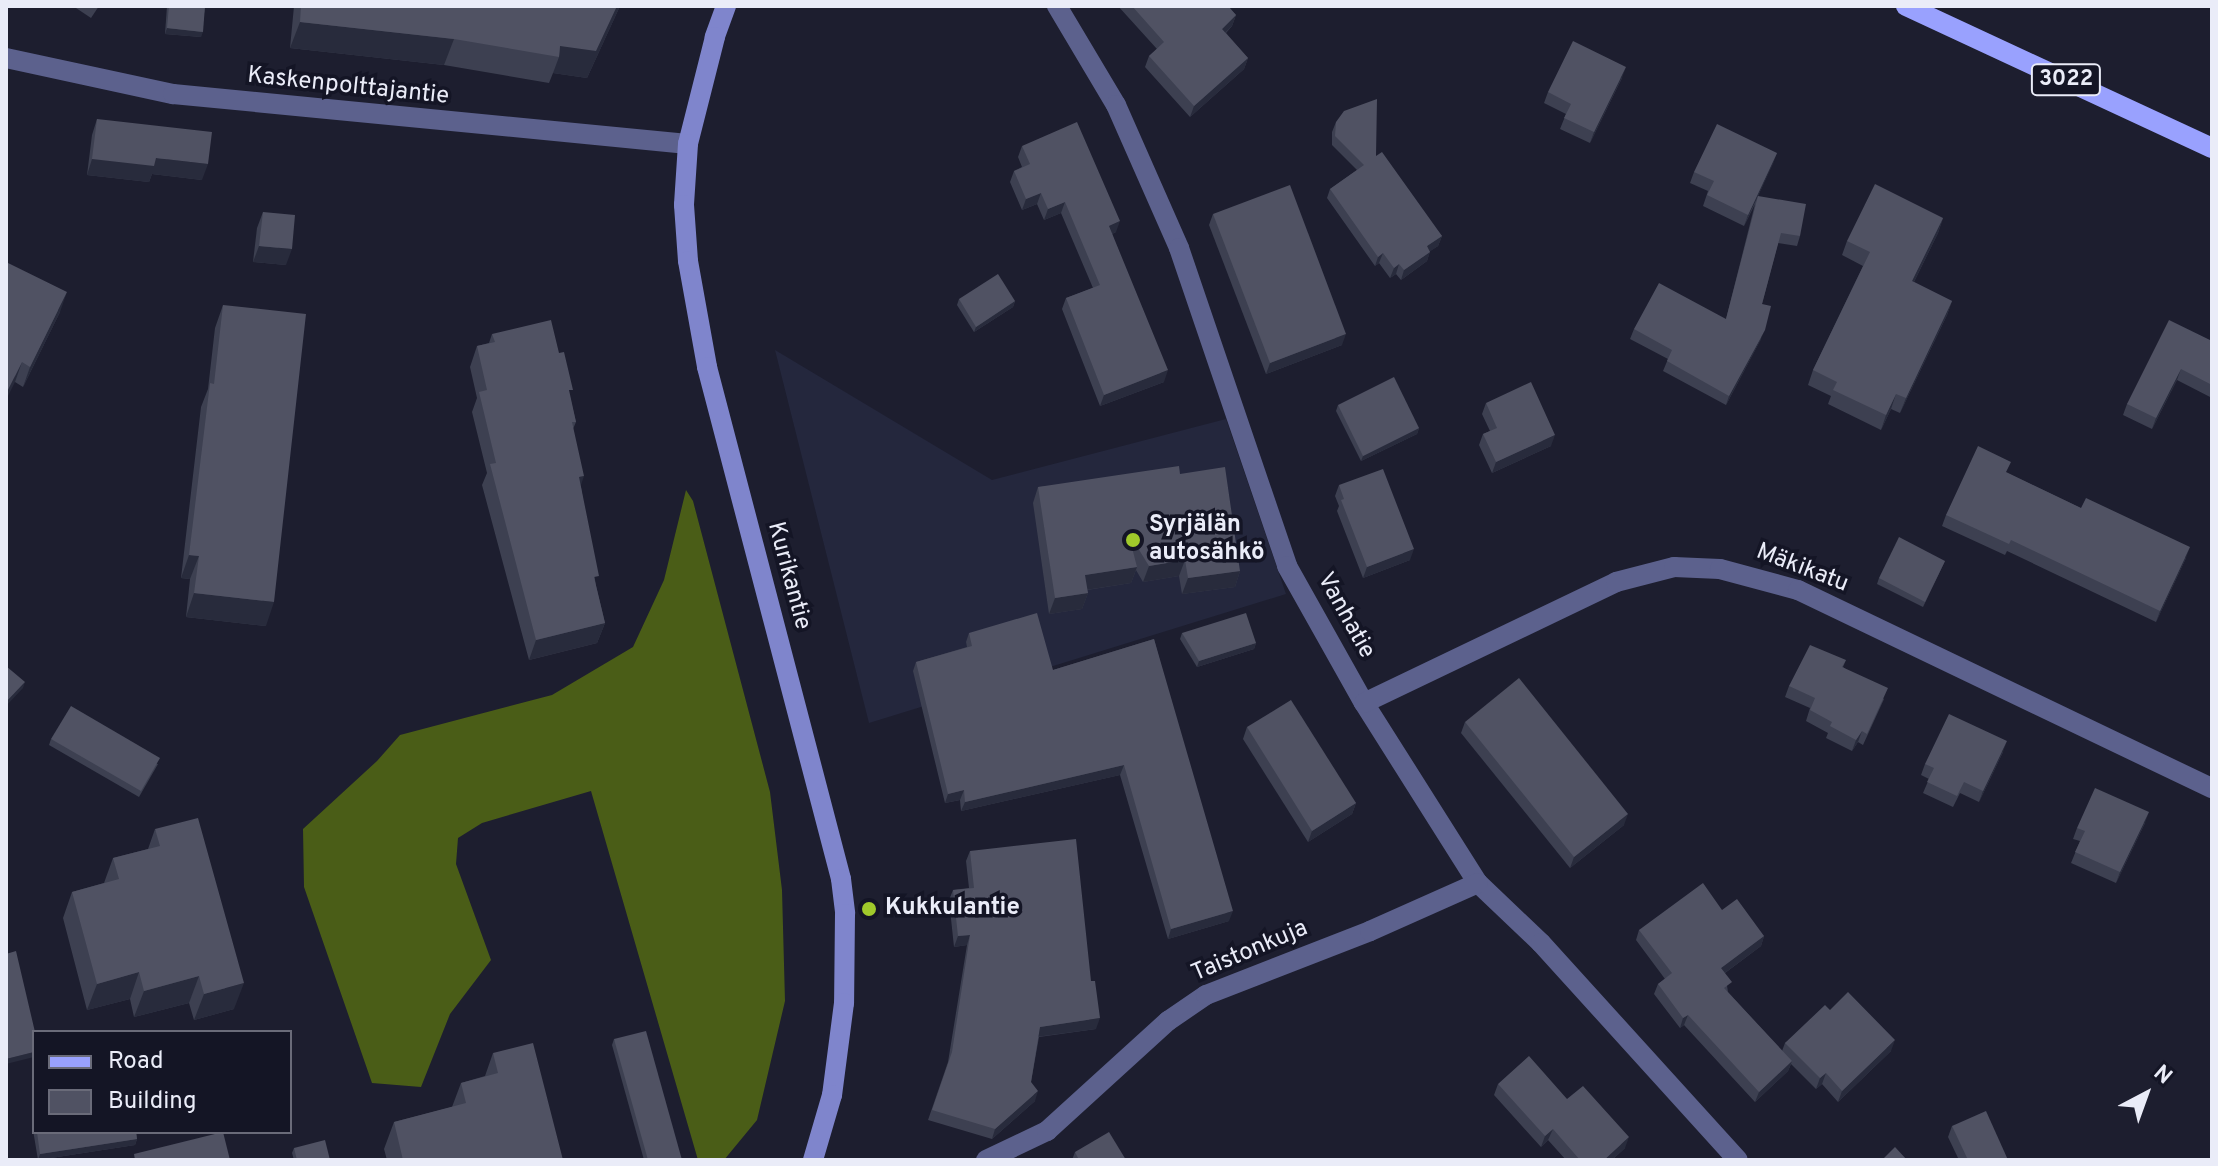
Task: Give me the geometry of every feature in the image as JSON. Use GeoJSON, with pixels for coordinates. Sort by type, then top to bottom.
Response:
{"type":"FeatureCollection","features":[{"type":"Feature","properties":{"kind":"main road","name":"Kurikantie"},"geometry":{"type":"LineString","coordinates":[[726,6],[688,144],[684,205],[688,261],[707,367],[841,879],[845,914],[844,1003],[832,1095],[813,1160]]}},
{"type":"Feature","properties":{"kind":"main road","name":"3022"},"geometry":{"type":"LineString","coordinates":[[1912,8],[2212,148]]}},
{"type":"Feature","properties":{"kind":"street","name":"Vanhatie"},"geometry":{"type":"LineString","coordinates":[[1057,6],[1116,105],[1179,248],[1287,566],[1364,703],[1478,883],[1541,943],[1738,1160]]}},
{"type":"Feature","properties":{"kind":"street","name":"Kaskenpolttajantie"},"geometry":{"type":"LineString","coordinates":[[6,58],[186,96],[688,144]]}},
{"type":"Feature","properties":{"kind":"street","name":"Mäkikatu"},"geometry":{"type":"LineString","coordinates":[[1364,703],[1616,582],[1650,571],[1701,567],[1729,570],[1798,590],[2212,788]]}},
{"type":"Feature","properties":{"kind":"street","name":"Taistonkuja"},"geometry":{"type":"LineString","coordinates":[[986,1160],[1047,1131],[1168,1021],[1206,995],[1370,931],[1478,883]]}},
{"type":"Feature","properties":{"kind":"shaded area"},"geometry":{"type":"Polygon","coordinates":[[[775,350],[992,480],[1226,419],[1286,594],[869,723],[775,350]]]}},
{"type":"Feature","properties":{"kind":"green space"},"geometry":{"type":"Polygon","coordinates":[[[686,490],[693,501],[770,792],[782,890],[785,1001],[757,1120],[724,1160],[698,1160],[591,791],[482,823],[458,838],[456,864],[491,960],[450,1014],[421,1087],[372,1083],[304,887],[303,829],[377,761],[400,735],[552,695],[633,647],[664,580],[686,490]]]}},
{"type":"Feature","properties":{"kind":"building"},"geometry":{"type":"Polygon","coordinates":[[[169,6],[205,6],[203,32],[167,28],[169,6]]]}},
{"type":"Feature","properties":{"kind":"building"},"geometry":{"type":"Polygon","coordinates":[[[301,6],[617,6],[596,51],[560,46],[559,57],[454,39],[300,22],[301,6]]]}},
{"type":"Feature","properties":{"kind":"building"},"geometry":{"type":"Polygon","coordinates":[[[1132,6],[1228,6],[1236,15],[1222,29],[1248,58],[1194,106],[1149,56],[1164,42],[1132,6]]]}},
{"type":"Feature","properties":{"kind":"building"},"geometry":{"type":"Polygon","coordinates":[[[1573,41],[1626,67],[1594,132],[1564,118],[1571,104],[1548,92],[1573,41]]]}},
{"type":"Feature","properties":{"kind":"building"},"geometry":{"type":"Polygon","coordinates":[[[1377,99],[1376,156],[1382,152],[1442,236],[1427,246],[1430,252],[1404,270],[1399,264],[1394,268],[1383,253],[1378,257],[1330,189],[1364,165],[1335,136],[1336,122],[1344,111],[1377,99]]]}},
{"type":"Feature","properties":{"kind":"building"},"geometry":{"type":"Polygon","coordinates":[[[97,119],[212,132],[208,164],[156,158],[154,166],[92,159],[97,119]]]}},
{"type":"Feature","properties":{"kind":"building"},"geometry":{"type":"Polygon","coordinates":[[[1077,122],[1120,221],[1109,226],[1168,370],[1104,395],[1066,298],[1100,285],[1065,202],[1048,209],[1041,193],[1026,199],[1014,171],[1030,164],[1022,146],[1077,122]]]}},
{"type":"Feature","properties":{"kind":"building"},"geometry":{"type":"Polygon","coordinates":[[[1717,124],[1777,153],[1748,215],[1707,195],[1714,181],[1694,172],[1717,124]]]}},
{"type":"Feature","properties":{"kind":"building"},"geometry":{"type":"Polygon","coordinates":[[[1875,184],[1943,218],[1912,281],[1952,301],[1906,398],[1896,394],[1886,415],[1833,390],[1837,382],[1813,370],[1870,252],[1847,241],[1875,184]]]}},
{"type":"Feature","properties":{"kind":"building"},"geometry":{"type":"Polygon","coordinates":[[[1290,185],[1346,334],[1270,363],[1213,214],[1290,185]]]}},
{"type":"Feature","properties":{"kind":"building"},"geometry":{"type":"Polygon","coordinates":[[[1758,196],[1806,204],[1800,236],[1781,233],[1762,304],[1771,306],[1765,330],[1729,396],[1667,361],[1672,350],[1634,329],[1659,283],[1726,319],[1758,196]]]}},
{"type":"Feature","properties":{"kind":"building"},"geometry":{"type":"Polygon","coordinates":[[[263,212],[295,215],[292,249],[259,246],[263,212]]]}},
{"type":"Feature","properties":{"kind":"building"},"geometry":{"type":"Polygon","coordinates":[[[6,262],[67,292],[30,367],[22,362],[6,394],[6,262]]]}},
{"type":"Feature","properties":{"kind":"building"},"geometry":{"type":"Polygon","coordinates":[[[998,274],[1015,301],[976,327],[959,299],[998,274]]]}},
{"type":"Feature","properties":{"kind":"building"},"geometry":{"type":"Polygon","coordinates":[[[223,305],[306,314],[274,602],[194,593],[199,556],[189,555],[223,305]]]}},
{"type":"Feature","properties":{"kind":"building"},"geometry":{"type":"Polygon","coordinates":[[[551,320],[559,353],[564,352],[573,390],[569,390],[576,422],[572,422],[584,476],[579,477],[599,576],[594,577],[605,623],[536,640],[490,464],[496,463],[479,392],[487,390],[477,346],[495,342],[492,334],[551,320]]]}},
{"type":"Feature","properties":{"kind":"building"},"geometry":{"type":"Polygon","coordinates":[[[2169,320],[2212,341],[2212,385],[2181,369],[2156,418],[2127,404],[2169,320]]]}},
{"type":"Feature","properties":{"kind":"building"},"geometry":{"type":"Polygon","coordinates":[[[1394,377],[1419,428],[1363,456],[1338,405],[1394,377]]]}},
{"type":"Feature","properties":{"kind":"building"},"geometry":{"type":"Polygon","coordinates":[[[1531,382],[1555,435],[1496,462],[1483,434],[1497,428],[1486,403],[1531,382]]]}},
{"type":"Feature","properties":{"kind":"building"},"geometry":{"type":"Polygon","coordinates":[[[1978,446],[2011,462],[2006,472],[2081,508],[2086,498],[2190,547],[2160,611],[2011,540],[2009,544],[1946,515],[1978,446]]]}},
{"type":"Feature","properties":{"kind":"building","name":"Syrjälän autosähkö"},"geometry":{"type":"Polygon","coordinates":[[[1179,466],[1180,474],[1225,467],[1240,571],[1188,578],[1185,560],[1149,566],[1128,532],[1137,567],[1085,575],[1088,593],[1055,598],[1038,487],[1179,466]]]}},
{"type":"Feature","properties":{"kind":"building"},"geometry":{"type":"Polygon","coordinates":[[[1383,469],[1414,549],[1367,567],[1341,500],[1344,499],[1339,485],[1383,469]]]}},
{"type":"Feature","properties":{"kind":"building"},"geometry":{"type":"Polygon","coordinates":[[[1899,537],[1945,561],[1925,602],[1879,578],[1899,537]]]}},
{"type":"Feature","properties":{"kind":"building"},"geometry":{"type":"Polygon","coordinates":[[[1037,613],[1053,670],[1154,639],[1233,911],[1171,929],[1124,765],[965,802],[964,790],[948,794],[916,662],[972,646],[969,633],[1037,613]]]}},
{"type":"Feature","properties":{"kind":"building"},"geometry":{"type":"Polygon","coordinates":[[[1246,613],[1256,643],[1199,661],[1182,633],[1246,613]]]}},
{"type":"Feature","properties":{"kind":"building"},"geometry":{"type":"Polygon","coordinates":[[[1810,645],[1846,660],[1842,667],[1888,688],[1867,734],[1862,731],[1856,740],[1830,726],[1832,722],[1810,710],[1815,698],[1789,686],[1810,645]]]}},
{"type":"Feature","properties":{"kind":"building"},"geometry":{"type":"Polygon","coordinates":[[[6,666],[25,682],[6,702],[6,666]]]}},
{"type":"Feature","properties":{"kind":"building"},"geometry":{"type":"Polygon","coordinates":[[[1519,678],[1628,814],[1574,857],[1465,722],[1519,678]]]}},
{"type":"Feature","properties":{"kind":"building"},"geometry":{"type":"Polygon","coordinates":[[[1291,700],[1356,803],[1312,831],[1247,727],[1291,700]]]}},
{"type":"Feature","properties":{"kind":"building"},"geometry":{"type":"Polygon","coordinates":[[[71,706],[160,758],[141,791],[51,739],[71,706]]]}},
{"type":"Feature","properties":{"kind":"building"},"geometry":{"type":"Polygon","coordinates":[[[1949,714],[2007,741],[1983,791],[1964,782],[1957,796],[1927,782],[1934,768],[1925,764],[1949,714]]]}},
{"type":"Feature","properties":{"kind":"building"},"geometry":{"type":"Polygon","coordinates":[[[2095,788],[2149,812],[2120,872],[2075,852],[2085,831],[2077,828],[2095,788]]]}},
{"type":"Feature","properties":{"kind":"building"},"geometry":{"type":"Polygon","coordinates":[[[198,818],[244,983],[204,994],[199,976],[144,991],[139,972],[97,984],[72,892],[119,879],[113,858],[160,846],[155,829],[198,818]]]}},
{"type":"Feature","properties":{"kind":"building"},"geometry":{"type":"Polygon","coordinates":[[[1076,839],[1091,981],[1095,981],[1100,1018],[1040,1027],[1031,1082],[1038,1091],[995,1129],[932,1110],[952,1052],[970,935],[958,936],[953,890],[974,888],[970,851],[1076,839]]]}},
{"type":"Feature","properties":{"kind":"building"},"geometry":{"type":"Polygon","coordinates":[[[1703,883],[1722,910],[1737,899],[1764,936],[1721,968],[1732,982],[1724,988],[1792,1061],[1759,1092],[1688,1015],[1683,1018],[1658,984],[1672,973],[1639,930],[1703,883]]]}},
{"type":"Feature","properties":{"kind":"building"},"geometry":{"type":"Polygon","coordinates":[[[16,951],[35,1030],[32,1030],[32,1052],[6,1059],[6,954],[16,951]]]}},
{"type":"Feature","properties":{"kind":"building"},"geometry":{"type":"Polygon","coordinates":[[[1848,992],[1895,1040],[1842,1091],[1826,1073],[1820,1078],[1785,1043],[1825,1005],[1830,1010],[1848,992]]]}},
{"type":"Feature","properties":{"kind":"building"},"geometry":{"type":"Polygon","coordinates":[[[646,1031],[682,1160],[648,1160],[614,1039],[646,1031]]]}},
{"type":"Feature","properties":{"kind":"building"},"geometry":{"type":"Polygon","coordinates":[[[533,1043],[563,1160],[403,1160],[394,1122],[466,1103],[461,1083],[498,1073],[493,1053],[533,1043]]]}},
{"type":"Feature","properties":{"kind":"building"},"geometry":{"type":"Polygon","coordinates":[[[1529,1056],[1567,1099],[1583,1086],[1629,1137],[1604,1160],[1580,1160],[1553,1129],[1545,1136],[1498,1084],[1529,1056]]]}},
{"type":"Feature","properties":{"kind":"building"},"geometry":{"type":"Polygon","coordinates":[[[1986,1111],[2008,1160],[1968,1160],[1952,1126],[1986,1111]]]}},
{"type":"Feature","properties":{"kind":"building"},"geometry":{"type":"Polygon","coordinates":[[[1109,1132],[1126,1160],[1079,1160],[1075,1152],[1109,1132]]]}},
{"type":"Feature","properties":{"kind":"building"},"geometry":{"type":"Polygon","coordinates":[[[37,1134],[136,1134],[137,1139],[40,1154],[37,1134]]]}},
{"type":"Feature","properties":{"kind":"building"},"geometry":{"type":"Polygon","coordinates":[[[224,1134],[230,1160],[135,1160],[134,1154],[224,1134]]]}},
{"type":"Feature","properties":{"kind":"building"},"geometry":{"type":"Polygon","coordinates":[[[325,1140],[330,1160],[297,1160],[294,1148],[325,1140]]]}},
{"type":"Feature","properties":{"kind":"building"},"geometry":{"type":"Polygon","coordinates":[[[1895,1147],[1907,1160],[1882,1160],[1895,1147]]]}},
{"type":"Feature","properties":{"kind":"place","name":"Syrjälän autosähkö"},"geometry":{"type":"Point","coordinates":[1133,540]}},
{"type":"Feature","properties":{"kind":"place","name":"Kukkulantie"},"geometry":{"type":"Point","coordinates":[869,909]}}]}
